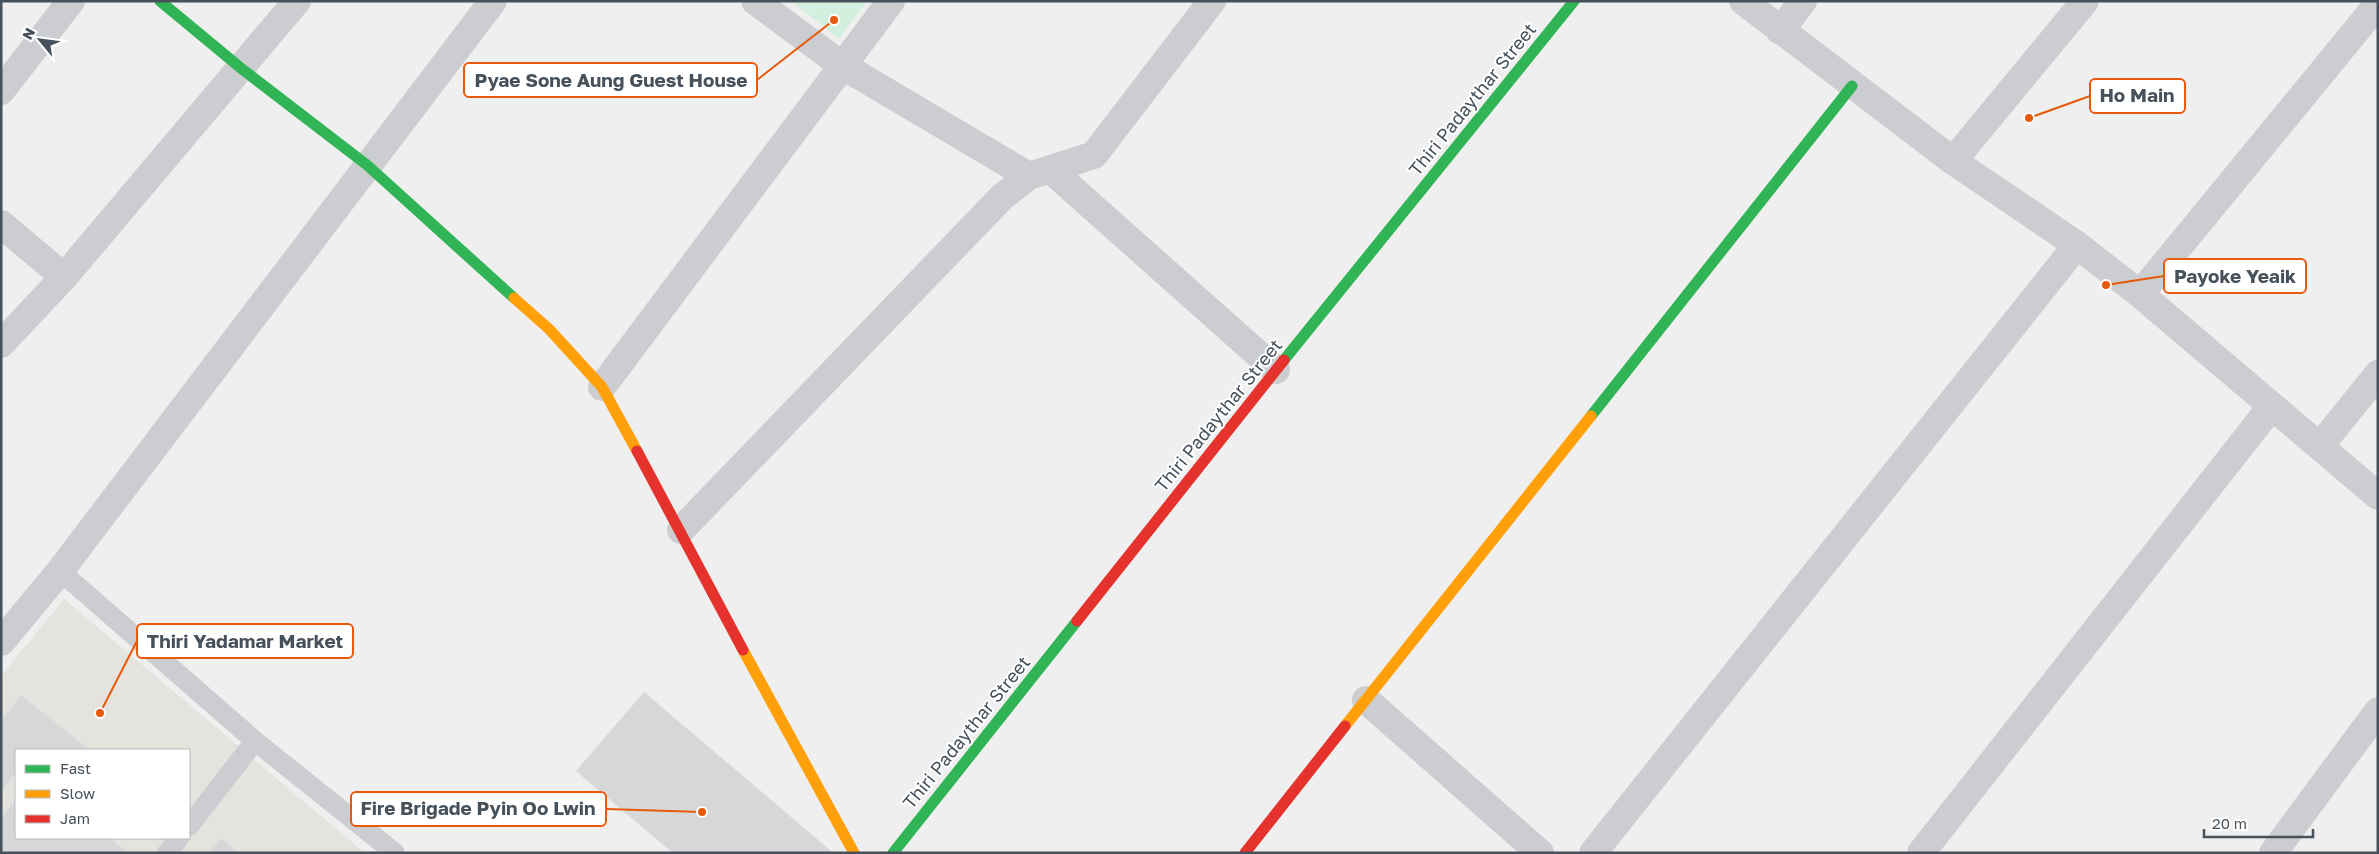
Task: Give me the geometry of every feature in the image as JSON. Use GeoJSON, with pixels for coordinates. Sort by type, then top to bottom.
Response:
{"type":"FeatureCollection","features":[{"type":"Feature","properties":{"kind":"street"},"geometry":{"type":"LineString","coordinates":[[1,90],[71,1]]}},
{"type":"Feature","properties":{"kind":"street"},"geometry":{"type":"LineString","coordinates":[[160,1],[242,69],[367,165],[549,329],[602,387],[681,530],[775,711],[854,853]]}},
{"type":"Feature","properties":{"kind":"street"},"geometry":{"type":"LineString","coordinates":[[1,344],[64,277],[242,69],[297,1]]}},
{"type":"Feature","properties":{"kind":"street"},"geometry":{"type":"LineString","coordinates":[[1,642],[60,570],[493,1]]}},
{"type":"Feature","properties":{"kind":"street"},"geometry":{"type":"LineString","coordinates":[[755,1],[843,66],[1040,173],[1276,370]]}},
{"type":"Feature","properties":{"kind":"street"},"geometry":{"type":"LineString","coordinates":[[602,387],[891,1]]}},
{"type":"Feature","properties":{"kind":"street"},"geometry":{"type":"LineString","coordinates":[[681,530],[1002,197],[1040,173],[1094,156],[1212,1]]}},
{"type":"Feature","properties":{"kind":"street","name":"Thiri Padaythar Street"},"geometry":{"type":"LineString","coordinates":[[892,853],[1276,370],[1574,1]]}},
{"type":"Feature","properties":{"kind":"street"},"geometry":{"type":"LineString","coordinates":[[1744,1],[1780,31],[1953,161],[2077,245],[2140,294],[2378,496]]}},
{"type":"Feature","properties":{"kind":"street"},"geometry":{"type":"LineString","coordinates":[[1780,31],[1803,1]]}},
{"type":"Feature","properties":{"kind":"street"},"geometry":{"type":"LineString","coordinates":[[1953,161],[2085,1]]}},
{"type":"Feature","properties":{"kind":"street"},"geometry":{"type":"LineString","coordinates":[[2140,294],[2378,4]]}},
{"type":"Feature","properties":{"kind":"street"},"geometry":{"type":"LineString","coordinates":[[1245,853],[1852,86]]}},
{"type":"Feature","properties":{"kind":"street"},"geometry":{"type":"LineString","coordinates":[[1,224],[64,277]]}},
{"type":"Feature","properties":{"kind":"street"},"geometry":{"type":"LineString","coordinates":[[1593,853],[2077,245]]}},
{"type":"Feature","properties":{"kind":"street"},"geometry":{"type":"LineString","coordinates":[[2320,446],[2378,374]]}},
{"type":"Feature","properties":{"kind":"street"},"geometry":{"type":"LineString","coordinates":[[1921,853],[2271,407]]}},
{"type":"Feature","properties":{"kind":"street"},"geometry":{"type":"LineString","coordinates":[[1366,700],[1540,853]]}},
{"type":"Feature","properties":{"kind":"street"},"geometry":{"type":"LineString","coordinates":[[2273,853],[2378,711]]}},
{"type":"Feature","properties":{"kind":"lane"},"geometry":{"type":"LineString","coordinates":[[60,570],[256,741],[395,853]]}},
{"type":"Feature","properties":{"kind":"lane"},"geometry":{"type":"LineString","coordinates":[[190,825],[256,741]]}},
{"type":"Feature","properties":{"kind":"lane"},"geometry":{"type":"LineString","coordinates":[[168,853],[178,839]]}},
{"type":"Feature","properties":{"kind":"shaded area"},"geometry":{"type":"Polygon","coordinates":[[[64,599],[365,853],[1,853],[1,676],[64,599]]]}},
{"type":"Feature","properties":{"kind":"green space"},"geometry":{"type":"Polygon","coordinates":[[[791,1],[867,1],[839,39],[791,1]]]}},
{"type":"Feature","properties":{"kind":"building"},"geometry":{"type":"Polygon","coordinates":[[[644,692],[831,851],[829,853],[673,853],[576,771],[644,692]]]}},
{"type":"Feature","properties":{"kind":"building"},"geometry":{"type":"Polygon","coordinates":[[[21,695],[89,749],[15,749],[15,775],[1,792],[1,721],[21,695]]]}},
{"type":"Feature","properties":{"kind":"building"},"geometry":{"type":"Polygon","coordinates":[[[15,799],[15,839],[111,839],[129,853],[1,853],[1,818],[15,799]]]}},
{"type":"Feature","properties":{"kind":"building"},"geometry":{"type":"Polygon","coordinates":[[[221,838],[239,853],[209,853],[221,838]]]}},
{"type":"Feature","properties":{"kind":"traffic: fast"},"geometry":{"type":"LineString","coordinates":[[160,1],[242,69],[367,165],[514,298]]}},
{"type":"Feature","properties":{"kind":"traffic: fast"},"geometry":{"type":"LineString","coordinates":[[1284,360],[1574,1]]}},
{"type":"Feature","properties":{"kind":"traffic: fast"},"geometry":{"type":"LineString","coordinates":[[1591,416],[1852,86]]}},
{"type":"Feature","properties":{"kind":"traffic: fast"},"geometry":{"type":"LineString","coordinates":[[893,853],[1077,621]]}},
{"type":"Feature","properties":{"kind":"traffic: slow"},"geometry":{"type":"LineString","coordinates":[[514,298],[549,329],[602,387],[637,451]]}},
{"type":"Feature","properties":{"kind":"traffic: slow"},"geometry":{"type":"LineString","coordinates":[[1345,726],[1591,416]]}},
{"type":"Feature","properties":{"kind":"traffic: slow"},"geometry":{"type":"LineString","coordinates":[[743,650],[854,853]]}},
{"type":"Feature","properties":{"kind":"traffic: jam"},"geometry":{"type":"LineString","coordinates":[[1077,621],[1284,360]]}},
{"type":"Feature","properties":{"kind":"traffic: jam"},"geometry":{"type":"LineString","coordinates":[[637,451],[743,650]]}},
{"type":"Feature","properties":{"kind":"traffic: jam"},"geometry":{"type":"LineString","coordinates":[[1245,853],[1345,726]]}},
{"type":"Feature","properties":{"kind":"place","name":"Pyae Sone Aung Guest House"},"geometry":{"type":"Point","coordinates":[834,20]}},
{"type":"Feature","properties":{"kind":"place","name":"Ho Main"},"geometry":{"type":"Point","coordinates":[2029,118]}},
{"type":"Feature","properties":{"kind":"place","name":"Payoke Yeaik"},"geometry":{"type":"Point","coordinates":[2106,285]}},
{"type":"Feature","properties":{"kind":"place","name":"Thiri Yadamar Market"},"geometry":{"type":"Point","coordinates":[100,713]}},
{"type":"Feature","properties":{"kind":"place","name":"Fire Brigade Pyin Oo Lwin"},"geometry":{"type":"Point","coordinates":[702,812]}}]}
